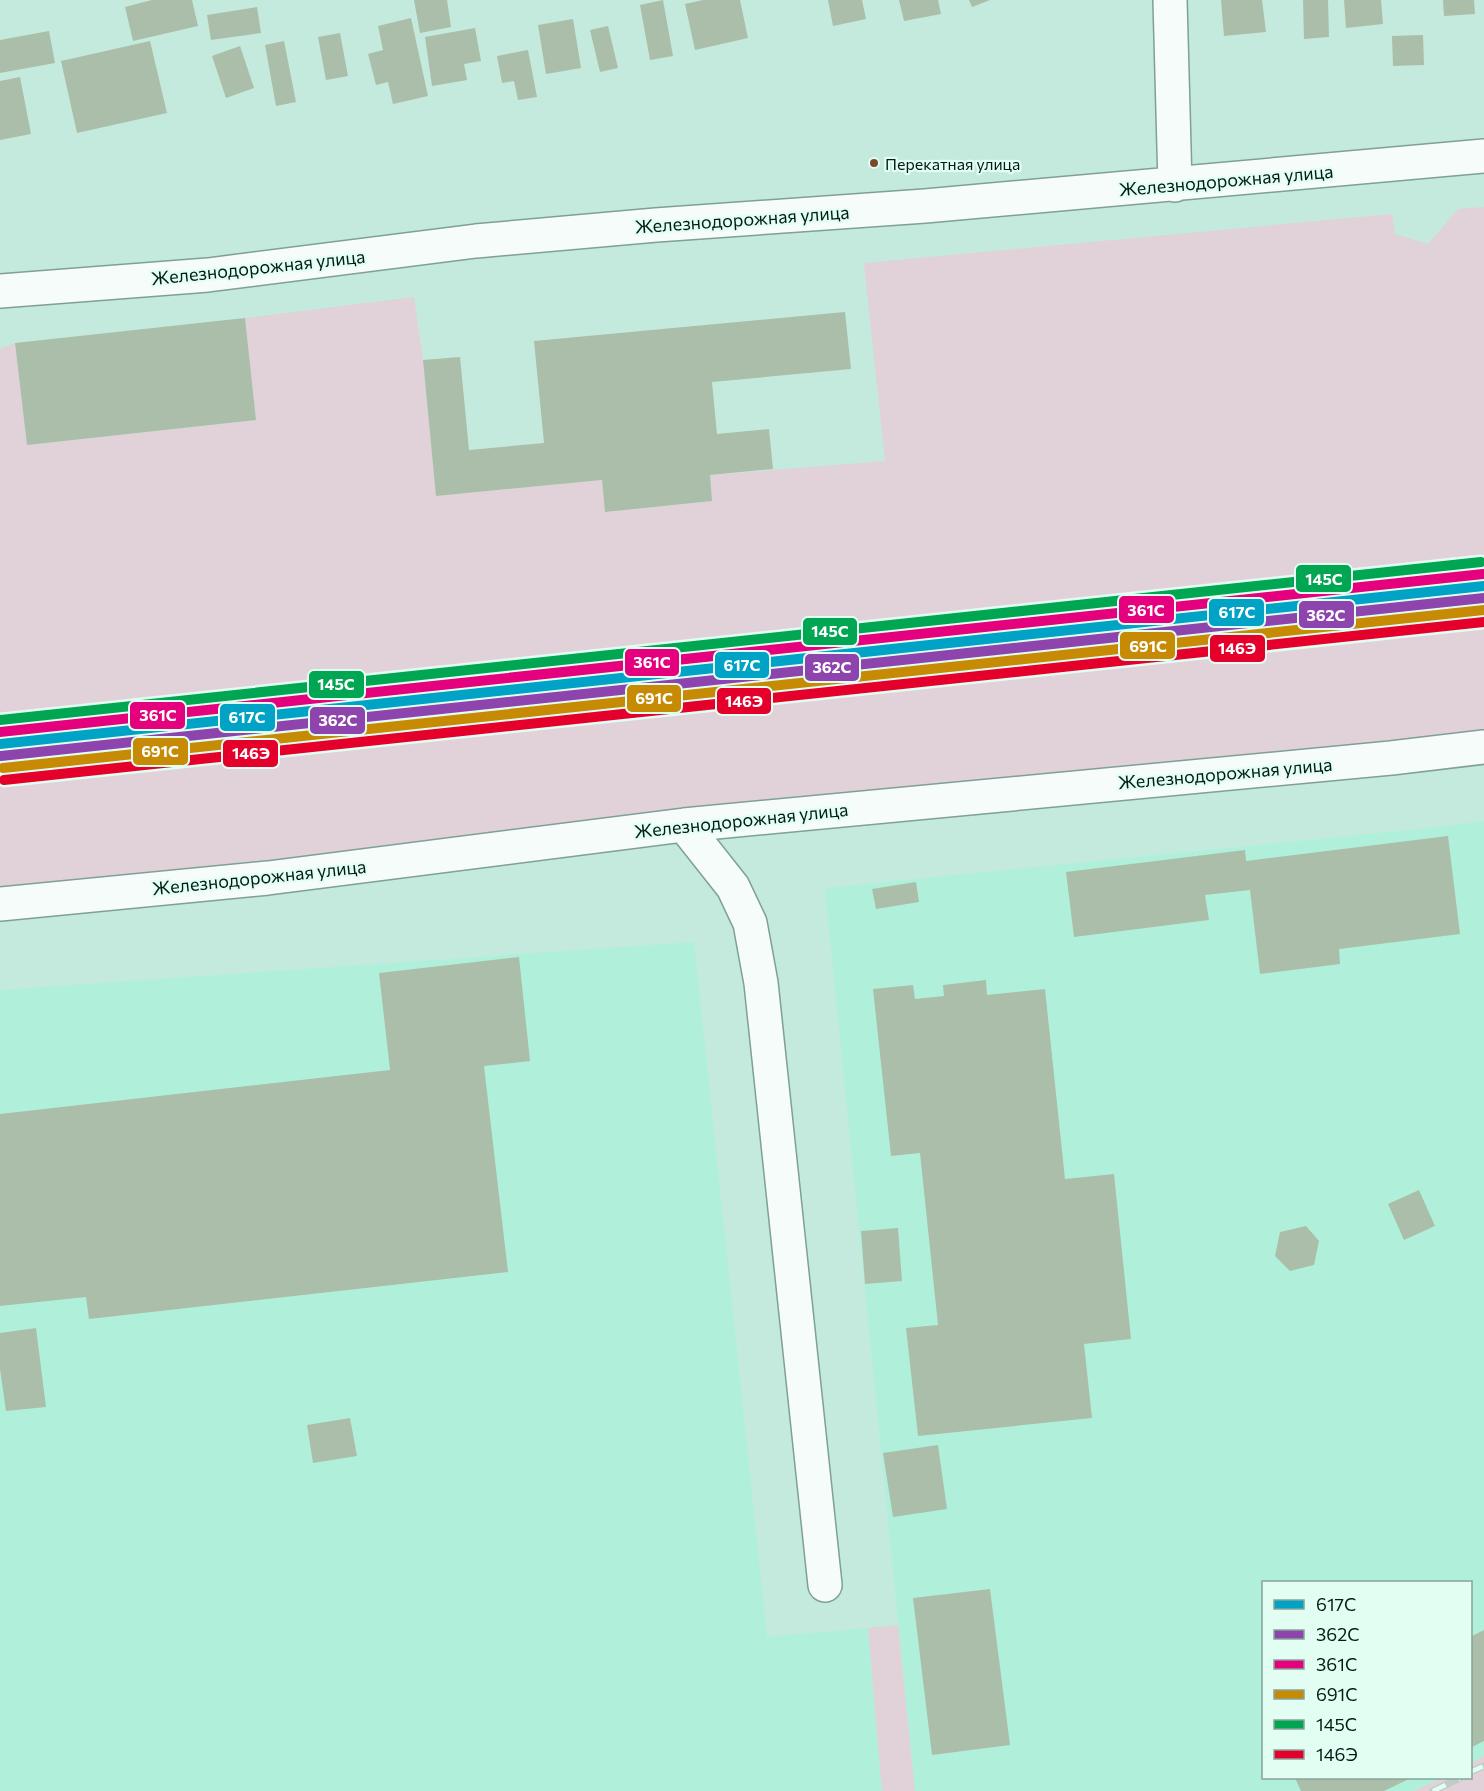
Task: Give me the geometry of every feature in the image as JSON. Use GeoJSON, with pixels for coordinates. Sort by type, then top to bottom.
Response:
{"type":"FeatureCollection","features":[{"type":"Feature","properties":{"kind":"street"},"geometry":{"type":"LineString","coordinates":[[1170,0],[1175,185]]}},
{"type":"Feature","properties":{"kind":"street","name":"Железнодорожная улица"},"geometry":{"type":"LineString","coordinates":[[0,291],[208,275],[487,240],[1175,185],[1484,156]]}},
{"type":"Feature","properties":{"kind":"street","name":"Железнодорожная улица"},"geometry":{"type":"LineString","coordinates":[[0,904],[268,878],[684,825],[1391,758],[1484,747]]}},
{"type":"Feature","properties":{"kind":"street"},"geometry":{"type":"LineString","coordinates":[[684,825],[733,887],[750,923],[761,982],[825,1585]]}},
{"type":"Feature","properties":{"kind":"shaded area"},"geometry":{"type":"Polygon","coordinates":[[[1484,207],[1484,747],[0,904],[0,349],[15,343],[27,445],[256,420],[245,318],[414,297],[423,360],[436,496],[602,480],[605,512],[712,501],[710,475],[885,461],[864,263],[1392,214],[1395,234],[1428,244],[1458,209],[1484,207]]]}},
{"type":"Feature","properties":{"kind":"shaded area"},"geometry":{"type":"Polygon","coordinates":[[[1484,821],[1484,1757],[1472,1763],[1472,1581],[1262,1581],[1262,1779],[1440,1779],[1415,1791],[915,1791],[825,888],[1484,821]]]}},
{"type":"Feature","properties":{"kind":"shaded area"},"geometry":{"type":"Polygon","coordinates":[[[694,942],[767,1637],[868,1628],[882,1791],[0,1791],[0,990],[694,942]]]}},
{"type":"Feature","properties":{"kind":"shaded area"},"geometry":{"type":"Polygon","coordinates":[[[898,1625],[915,1791],[882,1791],[868,1628],[898,1625]]]}},
{"type":"Feature","properties":{"kind":"shaded area"},"geometry":{"type":"Polygon","coordinates":[[[1484,1756],[1484,1791],[1414,1791],[1440,1779],[1472,1779],[1472,1762],[1484,1756]]]}},
{"type":"Feature","properties":{"kind":"building"},"geometry":{"type":"Polygon","coordinates":[[[152,0],[192,0],[198,26],[133,41],[125,7],[152,0]]]}},
{"type":"Feature","properties":{"kind":"building"},"geometry":{"type":"Polygon","coordinates":[[[414,0],[447,0],[451,27],[420,33],[414,0]]]}},
{"type":"Feature","properties":{"kind":"building"},"geometry":{"type":"Polygon","coordinates":[[[663,0],[673,56],[650,60],[640,5],[663,0]]]}},
{"type":"Feature","properties":{"kind":"building"},"geometry":{"type":"Polygon","coordinates":[[[703,0],[740,0],[748,38],[695,50],[685,4],[703,0]]]}},
{"type":"Feature","properties":{"kind":"building"},"geometry":{"type":"Polygon","coordinates":[[[828,0],[862,0],[866,19],[833,26],[828,0]]]}},
{"type":"Feature","properties":{"kind":"building"},"geometry":{"type":"Polygon","coordinates":[[[899,0],[938,0],[941,14],[904,21],[899,0]]]}},
{"type":"Feature","properties":{"kind":"building"},"geometry":{"type":"Polygon","coordinates":[[[969,0],[990,0],[972,7],[969,0]]]}},
{"type":"Feature","properties":{"kind":"building"},"geometry":{"type":"Polygon","coordinates":[[[1221,0],[1262,0],[1266,32],[1224,36],[1221,0]]]}},
{"type":"Feature","properties":{"kind":"building"},"geometry":{"type":"Polygon","coordinates":[[[1303,0],[1328,0],[1329,37],[1304,39],[1303,0]]]}},
{"type":"Feature","properties":{"kind":"building"},"geometry":{"type":"Polygon","coordinates":[[[1344,0],[1381,0],[1383,24],[1346,28],[1344,0]]]}},
{"type":"Feature","properties":{"kind":"building"},"geometry":{"type":"Polygon","coordinates":[[[1443,0],[1474,0],[1475,14],[1444,16],[1443,0]]]}},
{"type":"Feature","properties":{"kind":"building"},"geometry":{"type":"Polygon","coordinates":[[[257,7],[261,33],[211,40],[207,15],[257,7]]]}},
{"type":"Feature","properties":{"kind":"building"},"geometry":{"type":"Polygon","coordinates":[[[411,18],[428,96],[393,104],[388,82],[376,85],[368,54],[383,50],[378,26],[411,18]]]}},
{"type":"Feature","properties":{"kind":"building"},"geometry":{"type":"Polygon","coordinates":[[[573,19],[581,68],[546,74],[538,25],[573,19]]]}},
{"type":"Feature","properties":{"kind":"building"},"geometry":{"type":"Polygon","coordinates":[[[608,26],[618,68],[600,72],[590,30],[608,26]]]}},
{"type":"Feature","properties":{"kind":"building"},"geometry":{"type":"Polygon","coordinates":[[[475,28],[481,61],[464,64],[467,80],[432,86],[425,37],[475,28]]]}},
{"type":"Feature","properties":{"kind":"building"},"geometry":{"type":"Polygon","coordinates":[[[49,31],[55,63],[0,73],[0,40],[49,31]]]}},
{"type":"Feature","properties":{"kind":"building"},"geometry":{"type":"Polygon","coordinates":[[[340,33],[348,76],[326,80],[318,37],[340,33]]]}},
{"type":"Feature","properties":{"kind":"building"},"geometry":{"type":"Polygon","coordinates":[[[1423,35],[1424,65],[1393,66],[1392,36],[1423,35]]]}},
{"type":"Feature","properties":{"kind":"building"},"geometry":{"type":"Polygon","coordinates":[[[150,41],[167,113],[77,133],[61,61],[150,41]]]}},
{"type":"Feature","properties":{"kind":"building"},"geometry":{"type":"Polygon","coordinates":[[[284,41],[296,102],[276,106],[265,45],[284,41]]]}},
{"type":"Feature","properties":{"kind":"building"},"geometry":{"type":"Polygon","coordinates":[[[240,46],[254,88],[226,98],[212,56],[240,46]]]}},
{"type":"Feature","properties":{"kind":"building"},"geometry":{"type":"Polygon","coordinates":[[[528,50],[537,97],[518,100],[514,81],[502,83],[497,56],[528,50]]]}},
{"type":"Feature","properties":{"kind":"building"},"geometry":{"type":"Polygon","coordinates":[[[20,77],[31,134],[0,140],[0,81],[20,77]]]}},
{"type":"Feature","properties":{"kind":"building"},"geometry":{"type":"Polygon","coordinates":[[[845,312],[851,369],[712,382],[717,434],[769,429],[773,469],[710,475],[712,501],[605,512],[602,480],[436,496],[423,360],[460,357],[469,450],[544,443],[534,341],[845,312]]]}},
{"type":"Feature","properties":{"kind":"building"},"geometry":{"type":"Polygon","coordinates":[[[245,318],[256,420],[27,445],[15,343],[245,318]]]}},
{"type":"Feature","properties":{"kind":"building"},"geometry":{"type":"Polygon","coordinates":[[[1448,836],[1460,934],[1339,949],[1340,964],[1260,974],[1250,890],[1205,895],[1209,920],[1074,937],[1066,872],[1245,850],[1246,861],[1448,836]]]}},
{"type":"Feature","properties":{"kind":"building"},"geometry":{"type":"Polygon","coordinates":[[[916,882],[919,902],[876,909],[872,889],[916,882]]]}},
{"type":"Feature","properties":{"kind":"building"},"geometry":{"type":"Polygon","coordinates":[[[519,957],[530,1061],[484,1066],[508,1272],[89,1319],[86,1297],[0,1306],[0,1114],[390,1070],[379,973],[519,957]]]}},
{"type":"Feature","properties":{"kind":"building"},"geometry":{"type":"Polygon","coordinates":[[[986,980],[987,995],[1045,989],[1065,1179],[1114,1174],[1131,1339],[1084,1344],[1092,1418],[918,1436],[906,1328],[938,1325],[920,1153],[891,1156],[873,989],[913,985],[915,999],[944,996],[943,985],[986,980]]]}},
{"type":"Feature","properties":{"kind":"building"},"geometry":{"type":"Polygon","coordinates":[[[1419,1190],[1435,1226],[1404,1240],[1388,1204],[1419,1190]]]}},
{"type":"Feature","properties":{"kind":"building"},"geometry":{"type":"Polygon","coordinates":[[[1306,1226],[1319,1241],[1314,1265],[1290,1271],[1275,1256],[1280,1232],[1306,1226]]]}},
{"type":"Feature","properties":{"kind":"building"},"geometry":{"type":"Polygon","coordinates":[[[898,1228],[902,1281],[865,1284],[861,1231],[898,1228]]]}},
{"type":"Feature","properties":{"kind":"building"},"geometry":{"type":"Polygon","coordinates":[[[36,1328],[46,1407],[6,1411],[0,1369],[0,1333],[36,1328]]]}},
{"type":"Feature","properties":{"kind":"building"},"geometry":{"type":"Polygon","coordinates":[[[350,1418],[357,1456],[313,1463],[307,1425],[350,1418]]]}},
{"type":"Feature","properties":{"kind":"building"},"geometry":{"type":"Polygon","coordinates":[[[938,1445],[947,1509],[893,1517],[883,1453],[938,1445]]]}},
{"type":"Feature","properties":{"kind":"building"},"geometry":{"type":"Polygon","coordinates":[[[990,1589],[1010,1745],[932,1755],[913,1598],[990,1589]]]}},
{"type":"Feature","properties":{"kind":"building"},"geometry":{"type":"Polygon","coordinates":[[[1484,1630],[1484,1741],[1472,1747],[1472,1636],[1484,1630]]]}},
{"type":"Feature","properties":{"kind":"building"},"geometry":{"type":"Polygon","coordinates":[[[1295,1779],[1409,1779],[1384,1791],[1301,1791],[1295,1779]]]}},
{"type":"Feature","properties":{"kind":"railway"},"geometry":{"type":"LineString","coordinates":[[1472,1771],[1484,1766]]}},
{"type":"Feature","properties":{"kind":"railway"},"geometry":{"type":"LineString","coordinates":[[1433,1791],[1458,1779]]}},
{"type":"Feature","properties":{"kind":"transit line","name":"145С"},"geometry":{"type":"LineString","coordinates":[[0,720],[1481,562]]}},
{"type":"Feature","properties":{"kind":"transit line","name":"361С"},"geometry":{"type":"LineString","coordinates":[[0,732],[1483,574]]}},
{"type":"Feature","properties":{"kind":"transit line","name":"617C"},"geometry":{"type":"LineString","coordinates":[[0,744],[1484,586]]}},
{"type":"Feature","properties":{"kind":"transit line","name":"362С"},"geometry":{"type":"LineString","coordinates":[[1,756],[1484,598]]}},
{"type":"Feature","properties":{"kind":"transit line","name":"691С"},"geometry":{"type":"LineString","coordinates":[[3,768],[1484,610]]}},
{"type":"Feature","properties":{"kind":"transit line","name":"146Э"},"geometry":{"type":"LineString","coordinates":[[4,780],[1484,622]]}},
{"type":"Feature","properties":{"kind":"place","name":"Перекатная улица"},"geometry":{"type":"Point","coordinates":[874,163]}}]}
